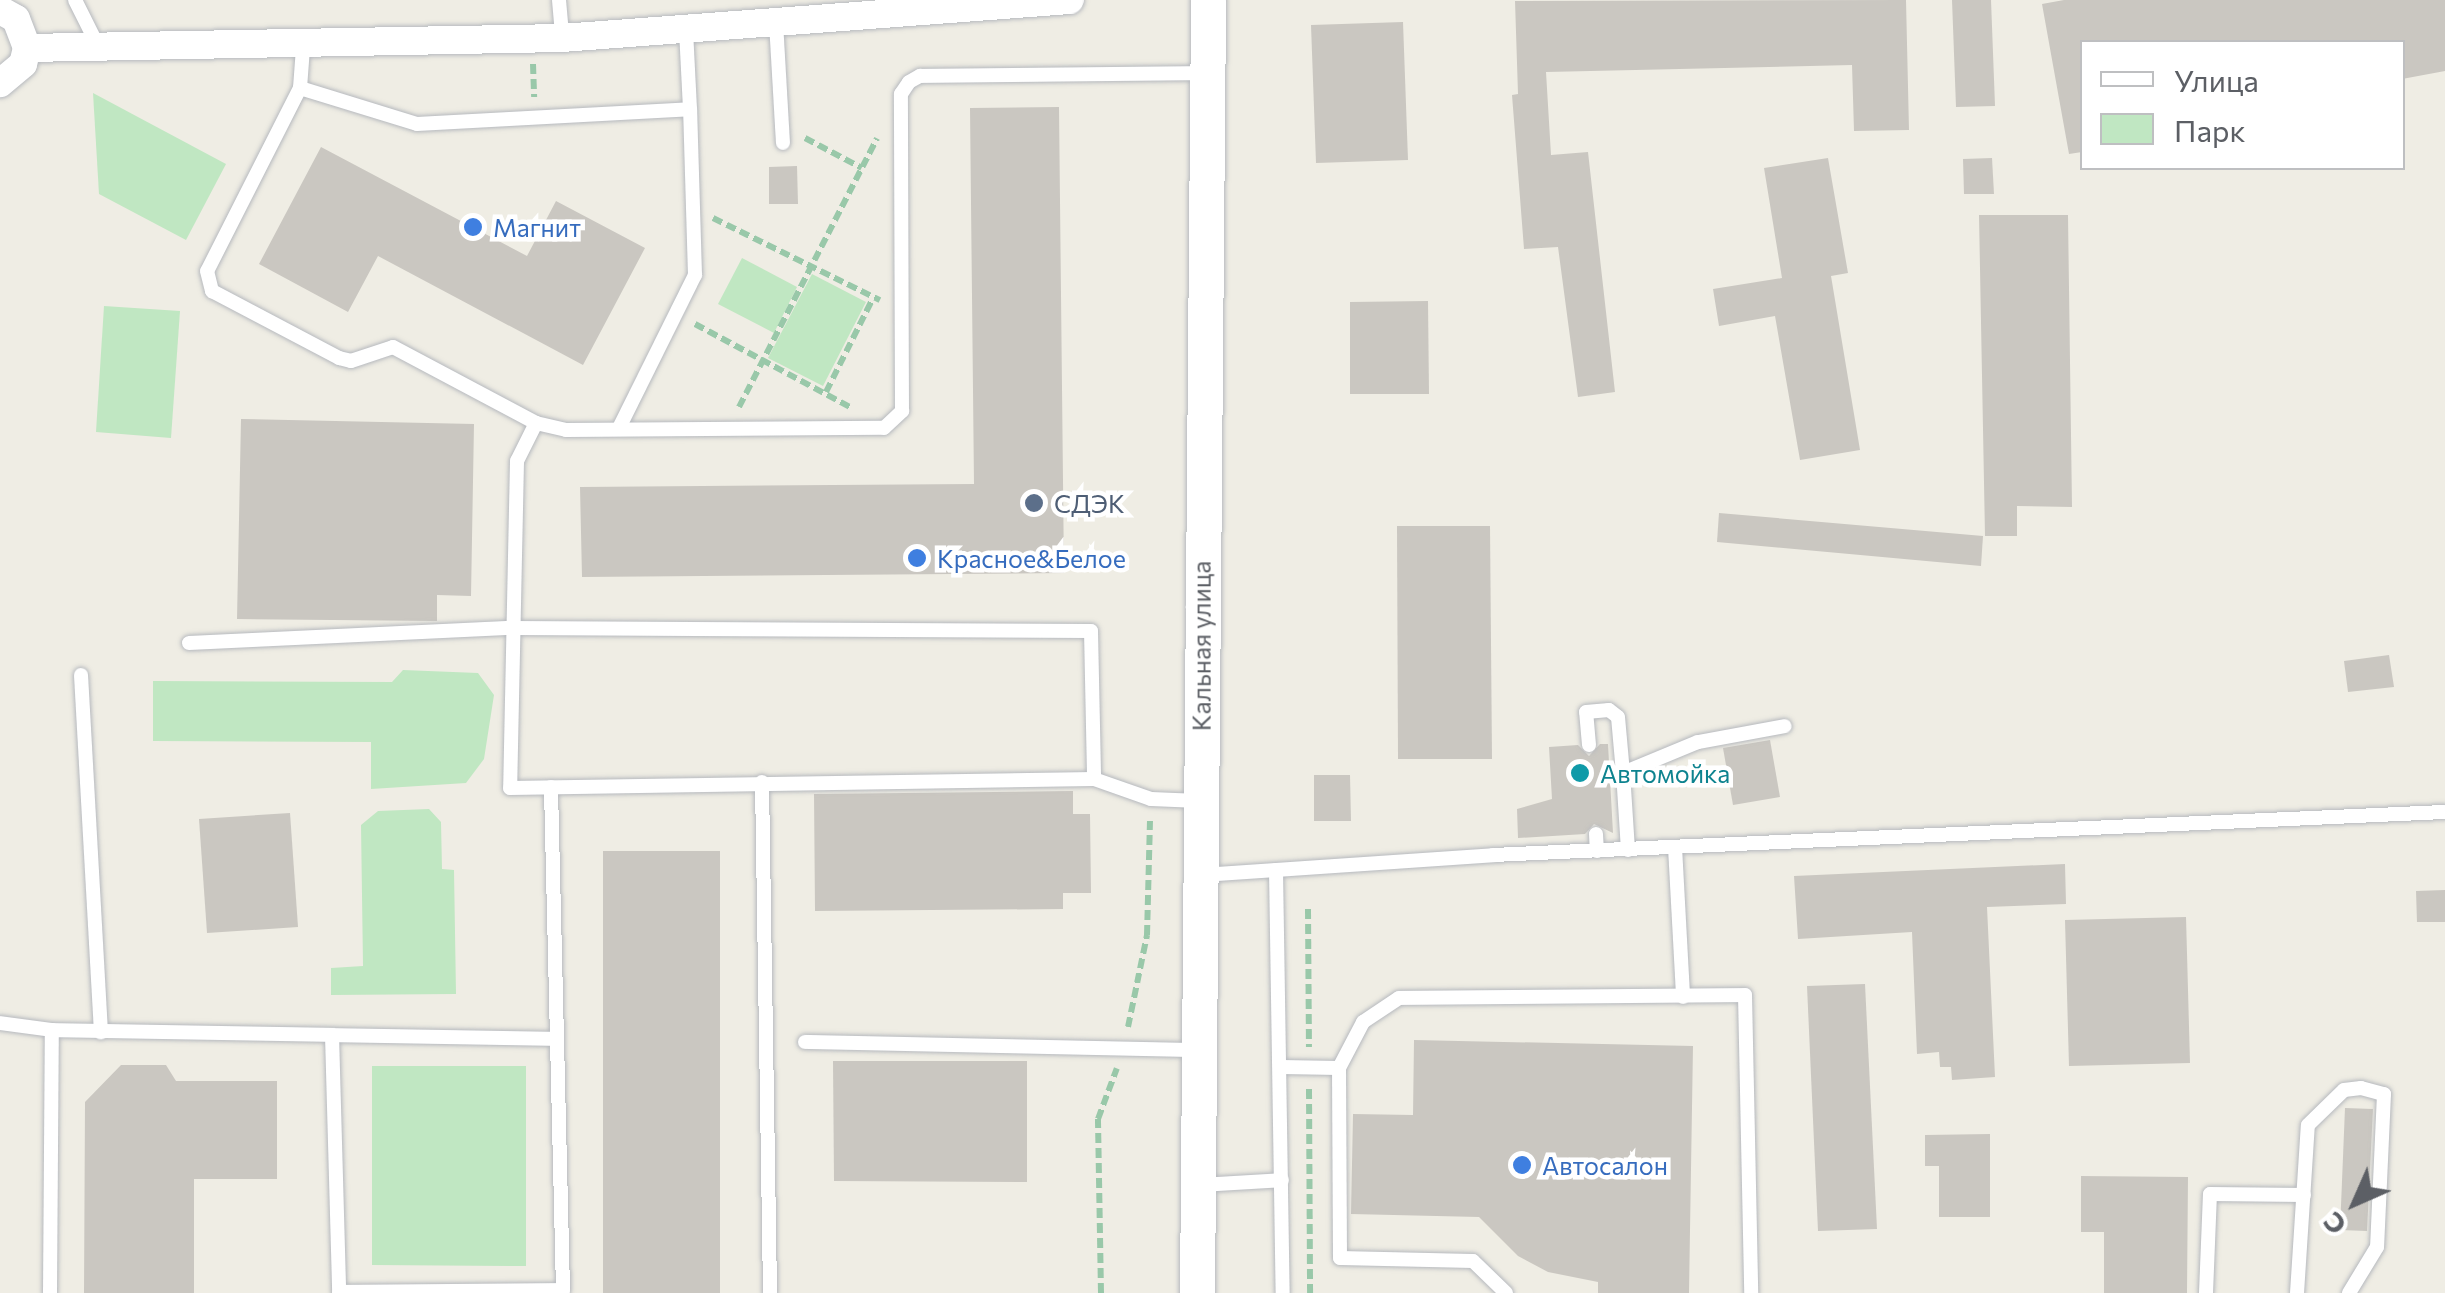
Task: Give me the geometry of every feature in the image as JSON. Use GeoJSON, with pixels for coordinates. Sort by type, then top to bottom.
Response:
{"type":"FeatureCollection","features":[{"type":"Feature","properties":{"kind":"street"},"geometry":{"type":"LineString","coordinates":[[27,48],[303,48],[562,38],[1070,0]]}},
{"type":"Feature","properties":{"kind":"street","name":"Кальная улица"},"geometry":{"type":"LineString","coordinates":[[1197,1293],[1208,0]]}},
{"type":"Feature","properties":{"kind":"street"},"geometry":{"type":"LineString","coordinates":[[0,10],[16,19],[27,48],[23,64],[0,83]]}},
{"type":"Feature","properties":{"kind":"lane"},"geometry":{"type":"LineString","coordinates":[[75,0],[100,50]]}},
{"type":"Feature","properties":{"kind":"lane"},"geometry":{"type":"LineString","coordinates":[[559,0],[562,38]]}},
{"type":"Feature","properties":{"kind":"lane"},"geometry":{"type":"LineString","coordinates":[[776,22],[783,144]]}},
{"type":"Feature","properties":{"kind":"lane"},"geometry":{"type":"LineString","coordinates":[[619,428],[696,275],[686,29]]}},
{"type":"Feature","properties":{"kind":"lane"},"geometry":{"type":"LineString","coordinates":[[303,48],[300,88],[207,272],[212,291],[339,358],[351,361],[393,347],[536,423],[566,430],[884,428],[902,411],[902,94],[920,76],[1210,73]]}},
{"type":"Feature","properties":{"kind":"lane"},"geometry":{"type":"LineString","coordinates":[[300,88],[417,124],[690,109]]}},
{"type":"Feature","properties":{"kind":"lane"},"geometry":{"type":"LineString","coordinates":[[536,423],[518,461],[510,788],[1094,779],[1151,799],[1200,801]]}},
{"type":"Feature","properties":{"kind":"lane"},"geometry":{"type":"LineString","coordinates":[[189,643],[512,628],[1091,631],[1094,779]]}},
{"type":"Feature","properties":{"kind":"lane"},"geometry":{"type":"LineString","coordinates":[[82,675],[100,1032]]}},
{"type":"Feature","properties":{"kind":"lane"},"geometry":{"type":"LineString","coordinates":[[1589,745],[1586,712],[1609,710],[1618,717],[1628,850]]}},
{"type":"Feature","properties":{"kind":"lane"},"geometry":{"type":"LineString","coordinates":[[1623,774],[1698,742],[1785,726]]}},
{"type":"Feature","properties":{"kind":"lane"},"geometry":{"type":"LineString","coordinates":[[762,782],[770,1293]]}},
{"type":"Feature","properties":{"kind":"lane"},"geometry":{"type":"LineString","coordinates":[[332,1035],[339,1292],[563,1290],[550,787]]}},
{"type":"Feature","properties":{"kind":"lane"},"geometry":{"type":"LineString","coordinates":[[1201,875],[1597,851],[2445,812]]}},
{"type":"Feature","properties":{"kind":"lane"},"geometry":{"type":"LineString","coordinates":[[1596,834],[1597,851]]}},
{"type":"Feature","properties":{"kind":"lane"},"geometry":{"type":"LineString","coordinates":[[1675,848],[1683,997]]}},
{"type":"Feature","properties":{"kind":"lane"},"geometry":{"type":"LineString","coordinates":[[1276,870],[1283,1293]]}},
{"type":"Feature","properties":{"kind":"lane"},"geometry":{"type":"LineString","coordinates":[[1506,1293],[1473,1260],[1340,1258],[1339,1068],[1363,1022],[1399,998],[1745,996],[1752,1293]]}},
{"type":"Feature","properties":{"kind":"lane"},"geometry":{"type":"LineString","coordinates":[[0,1023],[100,1032],[556,1039]]}},
{"type":"Feature","properties":{"kind":"lane"},"geometry":{"type":"LineString","coordinates":[[50,1293],[52,1030]]}},
{"type":"Feature","properties":{"kind":"lane"},"geometry":{"type":"LineString","coordinates":[[805,1042],[1197,1050]]}},
{"type":"Feature","properties":{"kind":"lane"},"geometry":{"type":"LineString","coordinates":[[1280,1067],[1339,1068]]}},
{"type":"Feature","properties":{"kind":"lane"},"geometry":{"type":"LineString","coordinates":[[2297,1293],[2308,1125],[2323,1106],[2344,1090],[2384,1094],[2376,1247],[2350,1293]]}},
{"type":"Feature","properties":{"kind":"lane"},"geometry":{"type":"LineString","coordinates":[[1198,1185],[1282,1180]]}},
{"type":"Feature","properties":{"kind":"lane"},"geometry":{"type":"LineString","coordinates":[[2206,1293],[2210,1194],[2304,1195]]}},
{"type":"Feature","properties":{"kind":"path"},"geometry":{"type":"LineString","coordinates":[[533,53],[535,118]]}},
{"type":"Feature","properties":{"kind":"path"},"geometry":{"type":"LineString","coordinates":[[782,126],[862,168]]}},
{"type":"Feature","properties":{"kind":"path"},"geometry":{"type":"LineString","coordinates":[[728,428],[879,135],[902,134]]}},
{"type":"Feature","properties":{"kind":"path"},"geometry":{"type":"LineString","coordinates":[[694,209],[872,300],[902,299]]}},
{"type":"Feature","properties":{"kind":"path"},"geometry":{"type":"LineString","coordinates":[[826,392],[872,300]]}},
{"type":"Feature","properties":{"kind":"path"},"geometry":{"type":"LineString","coordinates":[[677,315],[849,404],[850,428]]}},
{"type":"Feature","properties":{"kind":"path"},"geometry":{"type":"LineString","coordinates":[[1308,910],[1310,1293]]}},
{"type":"Feature","properties":{"kind":"green space"},"geometry":{"type":"Polygon","coordinates":[[[93,93],[226,164],[186,240],[99,194],[93,93]]]}},
{"type":"Feature","properties":{"kind":"green space"},"geometry":{"type":"Polygon","coordinates":[[[742,258],[797,287],[774,333],[718,304],[742,258]]]}},
{"type":"Feature","properties":{"kind":"green space"},"geometry":{"type":"Polygon","coordinates":[[[812,274],[866,302],[823,386],[768,358],[812,274]]]}},
{"type":"Feature","properties":{"kind":"green space"},"geometry":{"type":"Polygon","coordinates":[[[104,306],[180,311],[171,438],[96,432],[104,306]]]}},
{"type":"Feature","properties":{"kind":"green space"},"geometry":{"type":"Polygon","coordinates":[[[403,670],[478,673],[494,695],[484,759],[466,783],[371,789],[371,742],[153,741],[153,681],[392,682],[403,670]]]}},
{"type":"Feature","properties":{"kind":"green space"},"geometry":{"type":"Polygon","coordinates":[[[429,809],[441,822],[442,869],[454,870],[456,994],[331,995],[331,968],[363,966],[361,825],[378,811],[429,809]]]}},
{"type":"Feature","properties":{"kind":"green space"},"geometry":{"type":"Polygon","coordinates":[[[372,1066],[526,1066],[526,1266],[372,1265],[372,1066]]]}},
{"type":"Feature","properties":{"kind":"building"},"geometry":{"type":"Polygon","coordinates":[[[1906,0],[1909,130],[1854,131],[1852,65],[1546,72],[1551,155],[1588,152],[1615,392],[1578,397],[1558,247],[1524,249],[1512,95],[1518,94],[1515,1],[1906,0]]]}},
{"type":"Feature","properties":{"kind":"building"},"geometry":{"type":"Polygon","coordinates":[[[1952,0],[1991,0],[1995,106],[1956,107],[1952,0]]]}},
{"type":"Feature","properties":{"kind":"building"},"geometry":{"type":"Polygon","coordinates":[[[2064,0],[2445,0],[2445,71],[2405,78],[2405,40],[2080,40],[2080,152],[2069,154],[2042,4],[2064,0]]]}},
{"type":"Feature","properties":{"kind":"building"},"geometry":{"type":"Polygon","coordinates":[[[1403,22],[1408,160],[1316,163],[1311,25],[1403,22]]]}},
{"type":"Feature","properties":{"kind":"building"},"geometry":{"type":"Polygon","coordinates":[[[1059,107],[1064,573],[582,577],[580,487],[974,484],[970,108],[1059,107]]]}},
{"type":"Feature","properties":{"kind":"building"},"geometry":{"type":"Polygon","coordinates":[[[321,147],[527,256],[556,201],[645,248],[583,365],[378,256],[348,312],[259,264],[321,147]]]}},
{"type":"Feature","properties":{"kind":"building"},"geometry":{"type":"Polygon","coordinates":[[[1828,158],[1848,273],[1831,276],[1860,450],[1800,460],[1775,316],[1719,326],[1713,289],[1782,278],[1764,168],[1828,158]]]}},
{"type":"Feature","properties":{"kind":"building"},"geometry":{"type":"Polygon","coordinates":[[[1992,158],[1994,194],[1964,194],[1963,159],[1992,158]]]}},
{"type":"Feature","properties":{"kind":"building"},"geometry":{"type":"Polygon","coordinates":[[[797,166],[798,204],[769,204],[769,167],[797,166]]]}},
{"type":"Feature","properties":{"kind":"building"},"geometry":{"type":"Polygon","coordinates":[[[1979,215],[2068,215],[2072,507],[2017,506],[2017,536],[1985,536],[1979,215]]]}},
{"type":"Feature","properties":{"kind":"building"},"geometry":{"type":"Polygon","coordinates":[[[1428,301],[1429,394],[1350,394],[1350,302],[1428,301]]]}},
{"type":"Feature","properties":{"kind":"building"},"geometry":{"type":"Polygon","coordinates":[[[241,419],[474,424],[471,596],[437,595],[437,621],[237,619],[241,419]]]}},
{"type":"Feature","properties":{"kind":"building"},"geometry":{"type":"Polygon","coordinates":[[[1719,513],[1983,536],[1981,566],[1717,542],[1719,513]]]}},
{"type":"Feature","properties":{"kind":"building"},"geometry":{"type":"Polygon","coordinates":[[[1397,526],[1490,526],[1492,759],[1398,759],[1397,526]]]}},
{"type":"Feature","properties":{"kind":"building"},"geometry":{"type":"Polygon","coordinates":[[[2389,655],[2394,687],[2348,692],[2344,661],[2389,655]]]}},
{"type":"Feature","properties":{"kind":"building"},"geometry":{"type":"Polygon","coordinates":[[[1770,740],[1780,797],[1733,805],[1723,748],[1770,740]]]}},
{"type":"Feature","properties":{"kind":"building","name":"Автомойка"},"geometry":{"type":"Polygon","coordinates":[[[1600,744],[1608,744],[1613,833],[1594,824],[1585,834],[1518,838],[1517,809],[1552,799],[1549,747],[1578,745],[1589,756],[1600,744]]]}},
{"type":"Feature","properties":{"kind":"building"},"geometry":{"type":"Polygon","coordinates":[[[1314,775],[1350,775],[1351,821],[1314,821],[1314,775]]]}},
{"type":"Feature","properties":{"kind":"building"},"geometry":{"type":"Polygon","coordinates":[[[1073,791],[1073,814],[1090,814],[1091,893],[1063,893],[1063,909],[815,911],[814,794],[1073,791]]]}},
{"type":"Feature","properties":{"kind":"building"},"geometry":{"type":"Polygon","coordinates":[[[290,813],[298,927],[207,933],[199,819],[290,813]]]}},
{"type":"Feature","properties":{"kind":"building"},"geometry":{"type":"Polygon","coordinates":[[[603,851],[720,851],[720,1293],[603,1293],[603,851]]]}},
{"type":"Feature","properties":{"kind":"building"},"geometry":{"type":"Polygon","coordinates":[[[2065,864],[2066,904],[1987,907],[1995,1077],[1952,1080],[1951,1067],[1940,1067],[1939,1052],[1917,1054],[1912,932],[1798,939],[1794,876],[2065,864]]]}},
{"type":"Feature","properties":{"kind":"building"},"geometry":{"type":"Polygon","coordinates":[[[2445,890],[2445,922],[2417,922],[2416,891],[2445,890]]]}},
{"type":"Feature","properties":{"kind":"building"},"geometry":{"type":"Polygon","coordinates":[[[2186,917],[2190,1063],[2069,1066],[2065,920],[2186,917]]]}},
{"type":"Feature","properties":{"kind":"building"},"geometry":{"type":"Polygon","coordinates":[[[1865,984],[1877,1229],[1818,1231],[1807,986],[1865,984]]]}},
{"type":"Feature","properties":{"kind":"building","name":"Автосалон"},"geometry":{"type":"Polygon","coordinates":[[[1414,1040],[1693,1046],[1689,1293],[1598,1293],[1598,1282],[1548,1272],[1518,1256],[1479,1217],[1351,1214],[1353,1114],[1413,1115],[1414,1040]]]}},
{"type":"Feature","properties":{"kind":"building"},"geometry":{"type":"Polygon","coordinates":[[[833,1061],[1027,1061],[1027,1182],[834,1181],[833,1061]]]}},
{"type":"Feature","properties":{"kind":"building"},"geometry":{"type":"Polygon","coordinates":[[[121,1065],[166,1065],[176,1081],[277,1081],[277,1179],[194,1179],[194,1293],[84,1293],[85,1102],[121,1065]]]}},
{"type":"Feature","properties":{"kind":"building"},"geometry":{"type":"Polygon","coordinates":[[[2345,1108],[2373,1109],[2367,1231],[2340,1230],[2345,1108]]]}},
{"type":"Feature","properties":{"kind":"building"},"geometry":{"type":"Polygon","coordinates":[[[1990,1134],[1990,1217],[1939,1217],[1939,1166],[1925,1166],[1925,1135],[1990,1134]]]}},
{"type":"Feature","properties":{"kind":"building"},"geometry":{"type":"Polygon","coordinates":[[[2081,1176],[2188,1177],[2187,1293],[2104,1293],[2104,1232],[2081,1232],[2081,1176]]]}},
{"type":"Feature","properties":{"kind":"place","name":"Магнит"},"geometry":{"type":"Point","coordinates":[473,227]}},
{"type":"Feature","properties":{"kind":"place","name":"СДЭК"},"geometry":{"type":"Point","coordinates":[1034,503]}},
{"type":"Feature","properties":{"kind":"place","name":"Красное&Белое"},"geometry":{"type":"Point","coordinates":[917,558]}},
{"type":"Feature","properties":{"kind":"place","name":"Автомойка"},"geometry":{"type":"Point","coordinates":[1580,773]}},
{"type":"Feature","properties":{"kind":"place","name":"Автосалон"},"geometry":{"type":"Point","coordinates":[1522,1165]}}]}
